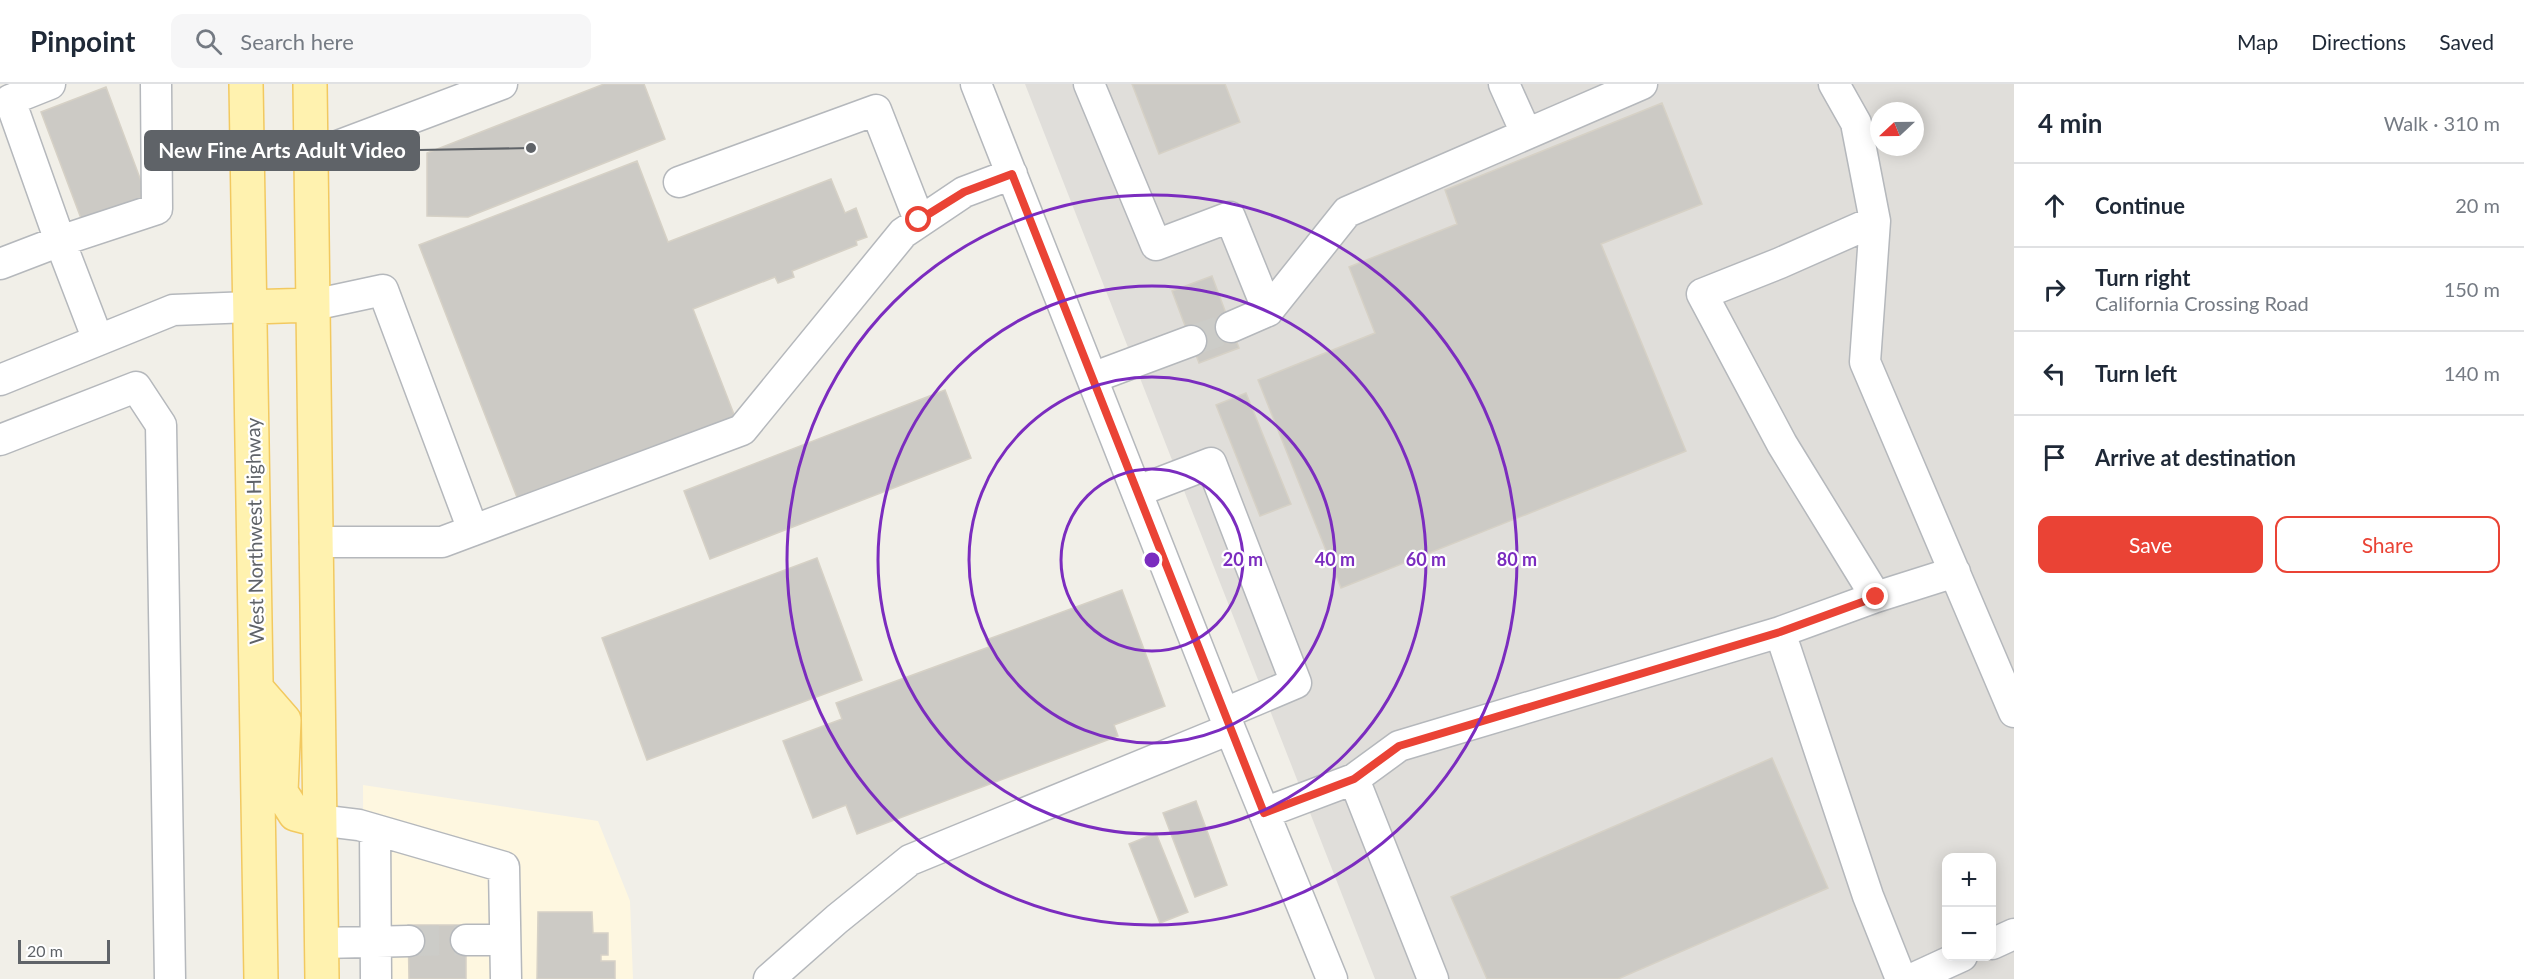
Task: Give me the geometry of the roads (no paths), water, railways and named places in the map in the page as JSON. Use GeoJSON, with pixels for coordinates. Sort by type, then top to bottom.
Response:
{"type":"FeatureCollection","features":[{"type":"Feature","properties":{"kind":"main road","name":"West Northwest Highway"},"geometry":{"type":"LineString","coordinates":[[246,84],[261,979]]}},
{"type":"Feature","properties":{"kind":"main road"},"geometry":{"type":"LineString","coordinates":[[310,84],[318,820],[322,979]]}},
{"type":"Feature","properties":{"kind":"main road"},"geometry":{"type":"LineString","coordinates":[[250,307],[313,305]]}},
{"type":"Feature","properties":{"kind":"main road"},"geometry":{"type":"LineString","coordinates":[[257,689],[284,720],[281,792],[295,814],[318,820]]}},
{"type":"Feature","properties":{"kind":"street"},"geometry":{"type":"LineString","coordinates":[[50,84],[10,100],[98,340]]}},
{"type":"Feature","properties":{"kind":"street"},"geometry":{"type":"LineString","coordinates":[[0,264],[60,241],[157,209],[156,84]]}},
{"type":"Feature","properties":{"kind":"street"},"geometry":{"type":"LineString","coordinates":[[311,156],[502,84]]}},
{"type":"Feature","properties":{"kind":"street"},"geometry":{"type":"LineString","coordinates":[[976,84],[1227,721],[1332,979]]}},
{"type":"Feature","properties":{"kind":"street"},"geometry":{"type":"LineString","coordinates":[[1089,84],[1156,245],[1230,217],[1268,311]]}},
{"type":"Feature","properties":{"kind":"street"},"geometry":{"type":"LineString","coordinates":[[1504,84],[1526,134]]}},
{"type":"Feature","properties":{"kind":"street"},"geometry":{"type":"LineString","coordinates":[[1231,327],[1268,311],[1347,212],[1642,84]]}},
{"type":"Feature","properties":{"kind":"street"},"geometry":{"type":"LineString","coordinates":[[1834,84],[1856,123],[1875,221],[1865,362],[2014,712]]}},
{"type":"Feature","properties":{"kind":"street"},"geometry":{"type":"LineString","coordinates":[[679,182],[876,110],[919,220]]}},
{"type":"Feature","properties":{"kind":"street"},"geometry":{"type":"LineString","coordinates":[[315,542],[442,542],[742,430],[903,233],[919,220],[964,192],[1012,174]]}},
{"type":"Feature","properties":{"kind":"street"},"geometry":{"type":"LineString","coordinates":[[1875,221],[1702,294],[1782,444],[1876,597]]}},
{"type":"Feature","properties":{"kind":"street"},"geometry":{"type":"LineString","coordinates":[[313,305],[383,290],[473,530]]}},
{"type":"Feature","properties":{"kind":"street"},"geometry":{"type":"LineString","coordinates":[[0,380],[173,310],[250,307]]}},
{"type":"Feature","properties":{"kind":"street"},"geometry":{"type":"LineString","coordinates":[[1092,378],[1191,341]]}},
{"type":"Feature","properties":{"kind":"street"},"geometry":{"type":"LineString","coordinates":[[0,440],[136,387],[161,425],[170,979]]}},
{"type":"Feature","properties":{"kind":"street"},"geometry":{"type":"LineString","coordinates":[[769,979],[837,919],[910,860],[1227,721],[1296,683],[1211,463],[1138,492]]}},
{"type":"Feature","properties":{"kind":"street"},"geometry":{"type":"LineString","coordinates":[[1264,813],[1354,779],[1399,746],[1780,632],[1954,572]]}},
{"type":"Feature","properties":{"kind":"street"},"geometry":{"type":"LineString","coordinates":[[1780,632],[1868,896],[1901,979]]}},
{"type":"Feature","properties":{"kind":"street"},"geometry":{"type":"LineString","coordinates":[[1354,779],[1433,979]]}},
{"type":"Feature","properties":{"kind":"street"},"geometry":{"type":"LineString","coordinates":[[318,820],[375,830],[504,867],[506,979]]}},
{"type":"Feature","properties":{"kind":"street"},"geometry":{"type":"LineString","coordinates":[[375,830],[376,979]]}},
{"type":"Feature","properties":{"kind":"street"},"geometry":{"type":"LineString","coordinates":[[1996,942],[2014,934]]}},
{"type":"Feature","properties":{"kind":"street"},"geometry":{"type":"LineString","coordinates":[[466,940],[506,940]]}},
{"type":"Feature","properties":{"kind":"street"},"geometry":{"type":"LineString","coordinates":[[322,943],[409,941]]}},
{"type":"Feature","properties":{"kind":"street"},"geometry":{"type":"LineString","coordinates":[[1911,979],[1953,961]]}},
{"type":"Feature","properties":{"kind":"tunnel"},"geometry":{"type":"LineString","coordinates":[[1191,341],[1231,327]]}},
{"type":"Feature","properties":{"kind":"tunnel"},"geometry":{"type":"LineString","coordinates":[[409,941],[466,940]]}},
{"type":"Feature","properties":{"kind":"place","name":"New Fine Arts Adult Video"},"geometry":{"type":"Point","coordinates":[531,148]}}]}
